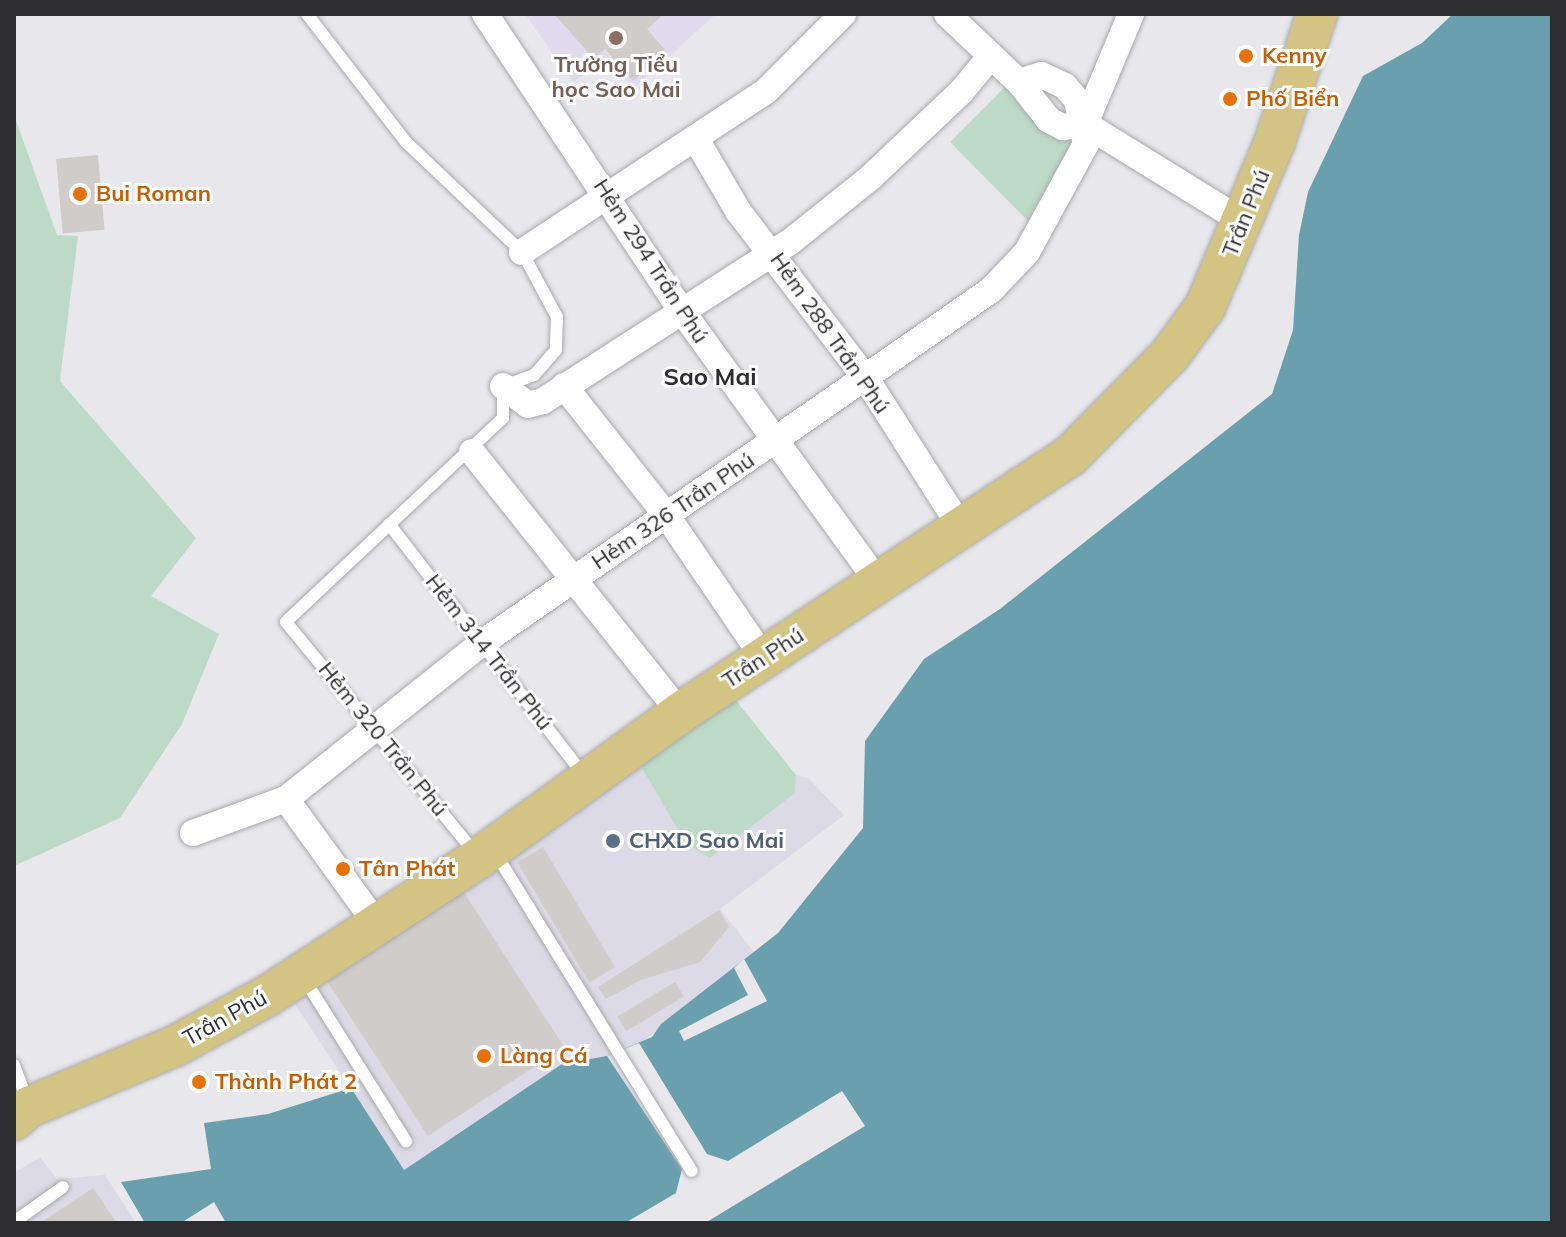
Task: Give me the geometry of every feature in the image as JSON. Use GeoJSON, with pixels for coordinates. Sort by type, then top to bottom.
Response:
{"type":"FeatureCollection","features":[{"type":"Feature","properties":{"kind":"main road","name":"Trần Phú"},"geometry":{"type":"LineString","coordinates":[[22,1113],[223,1023],[378,926],[486,853],[680,713],[1070,456],[1169,356],[1205,307],[1242,221],[1317,14]]}},
{"type":"Feature","properties":{"kind":"street","name":"Hẻm 294 Trần Phú"},"geometry":{"type":"LineString","coordinates":[[485,14],[681,310],[878,582]]}},
{"type":"Feature","properties":{"kind":"street"},"geometry":{"type":"LineString","coordinates":[[522,252],[766,91],[843,14]]}},
{"type":"Feature","properties":{"kind":"street"},"geometry":{"type":"LineString","coordinates":[[947,14],[1019,82],[1049,120],[1063,127],[1085,124],[1242,221]]}},
{"type":"Feature","properties":{"kind":"street","name":"Hẻm 326 Trần Phú"},"geometry":{"type":"LineString","coordinates":[[193,833],[286,799],[482,643],[991,290],[1013,268],[1076,167],[1086,144],[1085,124],[1131,14]]}},
{"type":"Feature","properties":{"kind":"street"},"geometry":{"type":"LineString","coordinates":[[503,386],[528,405],[564,386],[774,252],[871,177],[961,92],[990,57]]}},
{"type":"Feature","properties":{"kind":"street"},"geometry":{"type":"LineString","coordinates":[[1019,82],[1041,75],[1065,86],[1077,100],[1085,124]]}},
{"type":"Feature","properties":{"kind":"street","name":"Hẻm 288 Trần Phú"},"geometry":{"type":"LineString","coordinates":[[696,139],[738,211],[774,252],[865,377],[962,529]]}},
{"type":"Feature","properties":{"kind":"street"},"geometry":{"type":"LineString","coordinates":[[564,386],[667,516],[764,658]]}},
{"type":"Feature","properties":{"kind":"street"},"geometry":{"type":"LineString","coordinates":[[472,452],[680,713]]}},
{"type":"Feature","properties":{"kind":"street"},"geometry":{"type":"LineString","coordinates":[[286,799],[378,926]]}},
{"type":"Feature","properties":{"kind":"lane"},"geometry":{"type":"LineString","coordinates":[[307,14],[406,142],[522,252],[554,305],[556,350],[534,375],[503,386],[503,418],[472,452],[389,524]]}},
{"type":"Feature","properties":{"kind":"lane","name":"Hẻm 320 Trần Phú"},"geometry":{"type":"LineString","coordinates":[[389,524],[286,622],[486,853],[692,1171]]}},
{"type":"Feature","properties":{"kind":"lane","name":"Hẻm 314 Trần Phú"},"geometry":{"type":"LineString","coordinates":[[389,524],[588,781]]}},
{"type":"Feature","properties":{"kind":"lane"},"geometry":{"type":"LineString","coordinates":[[301,974],[406,1141]]}},
{"type":"Feature","properties":{"kind":"lane"},"geometry":{"type":"LineString","coordinates":[[14,1065],[22,1113]]}},
{"type":"Feature","properties":{"kind":"lane"},"geometry":{"type":"LineString","coordinates":[[14,1222],[63,1187]]}},
{"type":"Feature","properties":{"kind":"shaded area","name":"Trường Tiểu học Sao Mai"},"geometry":{"type":"Polygon","coordinates":[[[525,14],[716,14],[634,88],[605,62],[573,82],[525,14]]]}},
{"type":"Feature","properties":{"kind":"shaded area"},"geometry":{"type":"Polygon","coordinates":[[[638,761],[686,844],[794,793],[796,775],[808,778],[844,815],[720,909],[754,952],[640,1044],[707,1154],[562,1064],[404,1170],[287,992],[638,761]]]}},
{"type":"Feature","properties":{"kind":"shaded area"},"geometry":{"type":"Polygon","coordinates":[[[40,1157],[57,1179],[105,1175],[136,1223],[14,1223],[14,1173],[40,1157]]]}},
{"type":"Feature","properties":{"kind":"green space"},"geometry":{"type":"Polygon","coordinates":[[[1007,85],[1075,146],[1028,221],[950,142],[1007,85]]]}},
{"type":"Feature","properties":{"kind":"green space"},"geometry":{"type":"Polygon","coordinates":[[[14,115],[57,235],[78,236],[60,381],[196,538],[151,596],[219,634],[182,724],[120,818],[14,866],[14,115]]]}},
{"type":"Feature","properties":{"kind":"green space"},"geometry":{"type":"Polygon","coordinates":[[[734,698],[796,775],[795,793],[710,858],[686,844],[638,761],[734,698]]]}},
{"type":"Feature","properties":{"kind":"water"},"geometry":{"type":"Polygon","coordinates":[[[1453,14],[1552,14],[1552,1223],[226,1223],[214,1202],[181,1223],[145,1223],[121,1182],[211,1169],[204,1123],[268,1114],[351,1088],[404,1170],[562,1064],[607,1056],[652,1037],[661,1024],[778,933],[863,828],[865,741],[924,659],[1000,609],[1272,394],[1293,330],[1299,235],[1308,192],[1363,76],[1422,43],[1453,14]]]}},
{"type":"Feature","properties":{"kind":"pier"},"geometry":{"type":"Polygon","coordinates":[[[744,959],[767,1001],[684,1041],[679,1031],[748,995],[734,968],[744,959]]]}},
{"type":"Feature","properties":{"kind":"pier"},"geometry":{"type":"Polygon","coordinates":[[[639,1043],[707,1154],[728,1161],[842,1091],[865,1126],[705,1223],[625,1223],[676,1193],[682,1169],[607,1056],[639,1043]]]}},
{"type":"Feature","properties":{"kind":"building"},"geometry":{"type":"Polygon","coordinates":[[[554,14],[664,14],[647,29],[667,52],[633,81],[605,49],[594,59],[554,14]]]}},
{"type":"Feature","properties":{"kind":"building","name":"Bui Roman"},"geometry":{"type":"Polygon","coordinates":[[[98,155],[105,230],[63,233],[56,159],[98,155]]]}},
{"type":"Feature","properties":{"kind":"building"},"geometry":{"type":"Polygon","coordinates":[[[543,847],[615,967],[589,982],[517,862],[543,847]]]}},
{"type":"Feature","properties":{"kind":"building"},"geometry":{"type":"Polygon","coordinates":[[[461,888],[564,1047],[428,1136],[324,977],[461,888]]]}},
{"type":"Feature","properties":{"kind":"building"},"geometry":{"type":"Polygon","coordinates":[[[719,910],[729,927],[700,962],[641,980],[606,999],[598,987],[719,910]]]}},
{"type":"Feature","properties":{"kind":"building"},"geometry":{"type":"Polygon","coordinates":[[[675,982],[684,997],[626,1031],[618,1017],[675,982]]]}},
{"type":"Feature","properties":{"kind":"building"},"geometry":{"type":"Polygon","coordinates":[[[93,1188],[117,1223],[40,1223],[93,1188]]]}},
{"type":"Feature","properties":{"kind":"place","name":"Trường Tiểu học Sao Mai"},"geometry":{"type":"Point","coordinates":[616,38]}},
{"type":"Feature","properties":{"kind":"place","name":"Kenny"},"geometry":{"type":"Point","coordinates":[1246,56]}},
{"type":"Feature","properties":{"kind":"place","name":"Phố Biển"},"geometry":{"type":"Point","coordinates":[1230,99]}},
{"type":"Feature","properties":{"kind":"place","name":"Bui Roman"},"geometry":{"type":"Point","coordinates":[80,194]}},
{"type":"Feature","properties":{"kind":"place","name":"CHXD Sao Mai"},"geometry":{"type":"Point","coordinates":[613,841]}},
{"type":"Feature","properties":{"kind":"place","name":"Tân Phát"},"geometry":{"type":"Point","coordinates":[343,869]}},
{"type":"Feature","properties":{"kind":"place","name":"Làng Cá"},"geometry":{"type":"Point","coordinates":[484,1056]}},
{"type":"Feature","properties":{"kind":"place","name":"Thành Phát 2"},"geometry":{"type":"Point","coordinates":[199,1082]}},
{"type":"Feature","properties":{"kind":"district","name":"Sao Mai"},"geometry":{"type":"Point","coordinates":[710,377]}}]}
